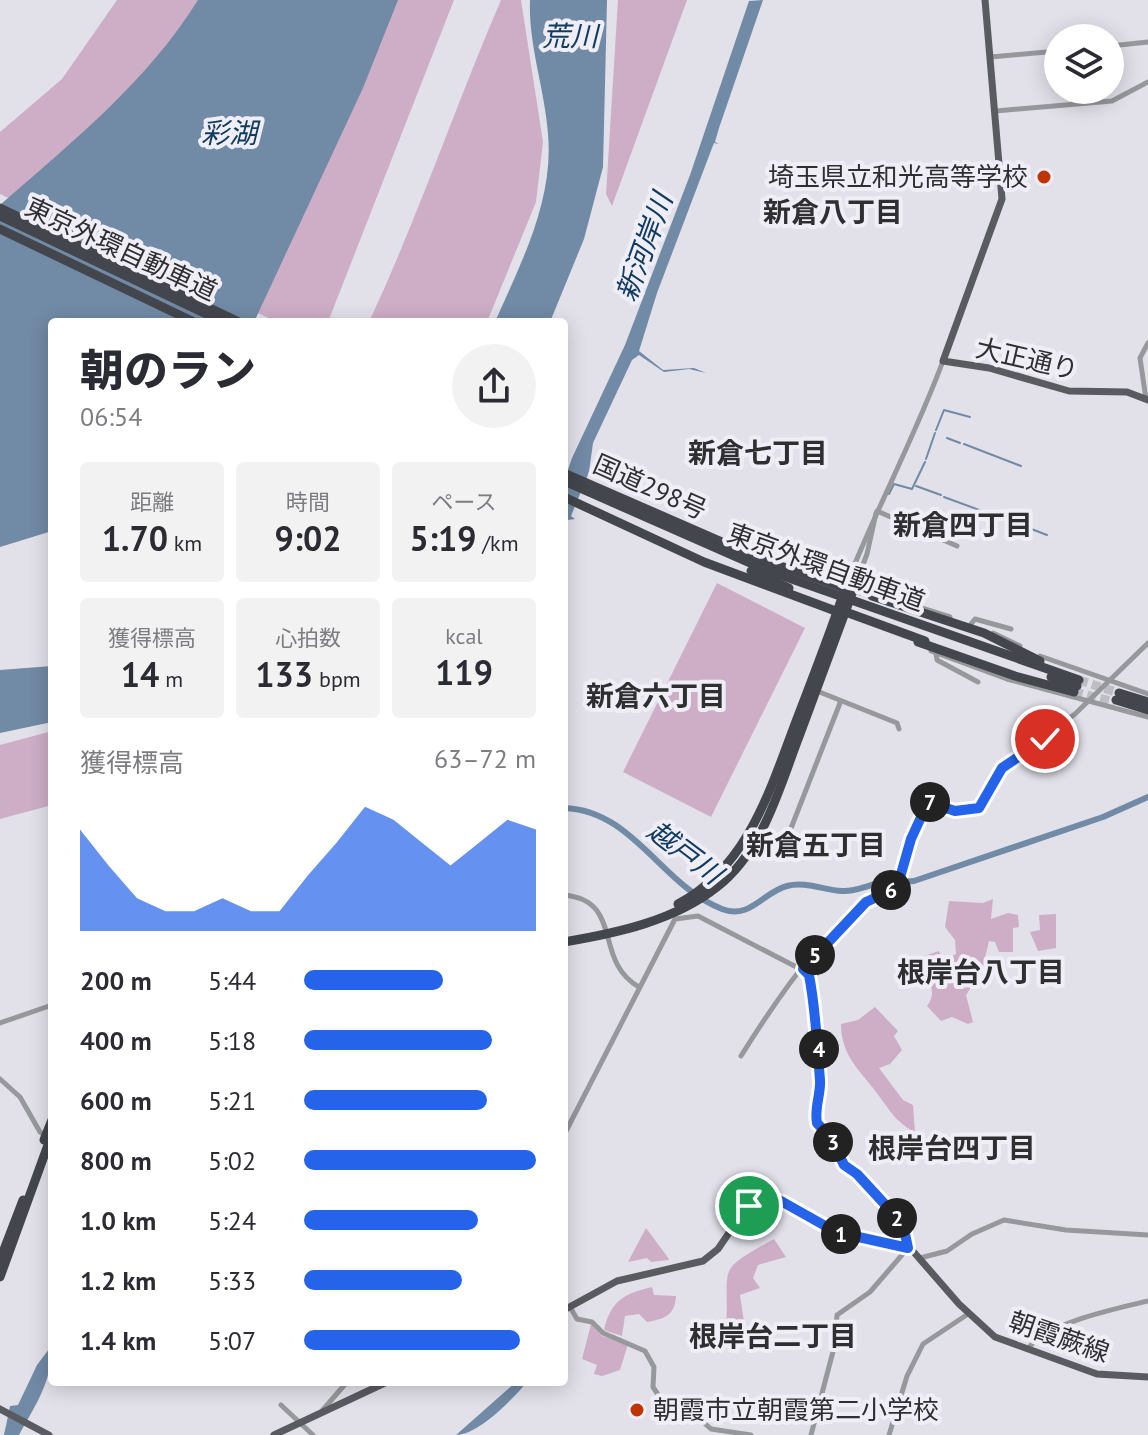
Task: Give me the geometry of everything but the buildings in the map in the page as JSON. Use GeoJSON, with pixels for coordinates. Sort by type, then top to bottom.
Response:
{"type":"FeatureCollection","features":[{"type":"Feature","properties":{"kind":"highway"},"geometry":{"type":"LineString","coordinates":[[0,208],[231,318]]}},
{"type":"Feature","properties":{"kind":"highway","name":"東京外環自動車道"},"geometry":{"type":"LineString","coordinates":[[0,216],[215,318]]}},
{"type":"Feature","properties":{"kind":"highway","name":"東京外環自動車道"},"geometry":{"type":"LineString","coordinates":[[0,223],[202,318]]}},
{"type":"Feature","properties":{"kind":"highway"},"geometry":{"type":"LineString","coordinates":[[0,229],[186,318]]}},
{"type":"Feature","properties":{"kind":"highway","name":"東京外環自動車道"},"geometry":{"type":"LineString","coordinates":[[568,479],[765,565],[1025,662],[1075,685]]}},
{"type":"Feature","properties":{"kind":"highway"},"geometry":{"type":"LineString","coordinates":[[568,491],[815,604]]}},
{"type":"Feature","properties":{"kind":"highway","name":"東京外環自動車道"},"geometry":{"type":"LineString","coordinates":[[568,491],[748,569],[1025,662]]}},
{"type":"Feature","properties":{"kind":"highway","name":"国道298号"},"geometry":{"type":"LineString","coordinates":[[568,499],[704,562],[815,604],[842,609]]}},
{"type":"Feature","properties":{"kind":"highway"},"geometry":{"type":"LineString","coordinates":[[755,834],[849,590],[765,565]]}},
{"type":"Feature","properties":{"kind":"highway"},"geometry":{"type":"LineString","coordinates":[[765,565],[932,619]]}},
{"type":"Feature","properties":{"kind":"highway"},"geometry":{"type":"LineString","coordinates":[[748,569],[925,641]]}},
{"type":"Feature","properties":{"kind":"highway"},"geometry":{"type":"LineString","coordinates":[[802,575],[842,609]]}},
{"type":"Feature","properties":{"kind":"highway"},"geometry":{"type":"LineString","coordinates":[[872,596],[984,633],[1041,662],[1075,685]]}},
{"type":"Feature","properties":{"kind":"highway"},"geometry":{"type":"LineString","coordinates":[[568,938],[659,918],[695,898],[706,891],[755,834],[816,691],[842,609]]}},
{"type":"Feature","properties":{"kind":"highway"},"geometry":{"type":"LineString","coordinates":[[909,639],[1015,675],[1075,685]]}},
{"type":"Feature","properties":{"kind":"highway"},"geometry":{"type":"LineString","coordinates":[[999,645],[1025,662],[1041,662]]}},
{"type":"Feature","properties":{"kind":"highway"},"geometry":{"type":"LineString","coordinates":[[1117,696],[1148,705]]}},
{"type":"Feature","properties":{"kind":"highway"},"geometry":{"type":"LineString","coordinates":[[0,1260],[48,1141]]}},
{"type":"Feature","properties":{"kind":"highway"},"geometry":{"type":"LineString","coordinates":[[0,1277],[48,1142]]}},
{"type":"Feature","properties":{"kind":"main road"},"geometry":{"type":"LineString","coordinates":[[943,361],[1002,199],[985,0]]}},
{"type":"Feature","properties":{"kind":"main road","name":"大正通り"},"geometry":{"type":"LineString","coordinates":[[943,361],[989,368],[1069,391],[1127,392],[1147,399]]}},
{"type":"Feature","properties":{"kind":"main road","name":"朝霞蕨線"},"geometry":{"type":"LineString","coordinates":[[568,1308],[617,1281],[703,1261],[718,1249],[740,1213],[762,1201],[784,1202],[836,1232],[908,1248],[968,1314],[994,1337],[1097,1374],[1148,1377]]}},
{"type":"Feature","properties":{"kind":"main road"},"geometry":{"type":"LineString","coordinates":[[274,1435],[379,1386]]}},
{"type":"Feature","properties":{"kind":"main road"},"geometry":{"type":"LineString","coordinates":[[0,1409],[49,1435]]}},
{"type":"Feature","properties":{"kind":"street"},"geometry":{"type":"LineString","coordinates":[[1124,45],[1148,42]]}},
{"type":"Feature","properties":{"kind":"street"},"geometry":{"type":"LineString","coordinates":[[991,57],[1044,52]]}},
{"type":"Feature","properties":{"kind":"street"},"geometry":{"type":"LineString","coordinates":[[996,111],[1112,101],[1148,82]]}},
{"type":"Feature","properties":{"kind":"street"},"geometry":{"type":"LineString","coordinates":[[1147,399],[1140,358],[1148,343]]}},
{"type":"Feature","properties":{"kind":"street"},"geometry":{"type":"LineString","coordinates":[[849,590],[877,512],[916,432],[943,361]]}},
{"type":"Feature","properties":{"kind":"street"},"geometry":{"type":"LineString","coordinates":[[877,512],[957,546]]}},
{"type":"Feature","properties":{"kind":"street"},"geometry":{"type":"LineString","coordinates":[[849,590],[877,512]]}},
{"type":"Feature","properties":{"kind":"street"},"geometry":{"type":"LineString","coordinates":[[874,526],[881,519],[892,518]]}},
{"type":"Feature","properties":{"kind":"street"},"geometry":{"type":"LineString","coordinates":[[849,590],[900,599],[971,624],[1036,655],[1109,681],[1148,705]]}},
{"type":"Feature","properties":{"kind":"street"},"geometry":{"type":"LineString","coordinates":[[842,609],[936,653],[1007,679],[1089,700],[1148,705]]}},
{"type":"Feature","properties":{"kind":"street"},"geometry":{"type":"LineString","coordinates":[[971,624],[975,619],[1011,629]]}},
{"type":"Feature","properties":{"kind":"street"},"geometry":{"type":"LineString","coordinates":[[741,1056],[768,1011],[866,902],[898,885],[911,839],[928,802],[955,811],[979,808],[1002,768],[1045,739],[1148,643]]}},
{"type":"Feature","properties":{"kind":"street"},"geometry":{"type":"LineString","coordinates":[[936,653],[937,660],[978,682]]}},
{"type":"Feature","properties":{"kind":"street"},"geometry":{"type":"LineString","coordinates":[[816,691],[897,723],[899,729]]}},
{"type":"Feature","properties":{"kind":"street"},"geometry":{"type":"LineString","coordinates":[[755,834],[785,842],[840,703]]}},
{"type":"Feature","properties":{"kind":"street"},"geometry":{"type":"LineString","coordinates":[[568,895],[580,896],[593,903],[601,914],[617,968],[639,987]]}},
{"type":"Feature","properties":{"kind":"street"},"geometry":{"type":"LineString","coordinates":[[568,1127],[669,926],[688,915],[698,916],[816,974]]}},
{"type":"Feature","properties":{"kind":"street"},"geometry":{"type":"LineString","coordinates":[[806,971],[819,1037],[817,1123],[831,1138],[844,1165],[857,1174],[903,1224],[908,1248],[870,1292],[837,1315],[835,1344],[811,1435]]}},
{"type":"Feature","properties":{"kind":"street"},"geometry":{"type":"LineString","coordinates":[[0,1023],[48,1006]]}},
{"type":"Feature","properties":{"kind":"street"},"geometry":{"type":"LineString","coordinates":[[0,1079],[24,1101],[40,1132],[48,1135]]}},
{"type":"Feature","properties":{"kind":"street"},"geometry":{"type":"LineString","coordinates":[[920,1258],[947,1251],[972,1234],[1004,1220],[1066,1230],[1148,1235]]}},
{"type":"Feature","properties":{"kind":"street"},"geometry":{"type":"LineString","coordinates":[[1028,1350],[1031,1343],[1062,1327],[1148,1301]]}},
{"type":"Feature","properties":{"kind":"street"},"geometry":{"type":"LineString","coordinates":[[568,1310],[577,1319],[592,1322],[603,1333],[645,1351],[654,1367],[653,1387],[659,1396],[688,1407],[711,1429],[751,1435]]}},
{"type":"Feature","properties":{"kind":"street"},"geometry":{"type":"LineString","coordinates":[[889,1435],[907,1376],[922,1345],[968,1314]]}},
{"type":"Feature","properties":{"kind":"street"},"geometry":{"type":"LineString","coordinates":[[319,1416],[344,1386]]}},
{"type":"Feature","properties":{"kind":"street"},"geometry":{"type":"LineString","coordinates":[[281,1405],[313,1435]]}},
{"type":"Feature","properties":{"kind":"shaded area","name":"彩湖"},"geometry":{"type":"Polygon","coordinates":[[[117,0],[454,0],[330,318],[268,318],[0,194],[0,132],[62,79],[117,0]]]}},
{"type":"Feature","properties":{"kind":"shaded area"},"geometry":{"type":"Polygon","coordinates":[[[501,0],[521,0],[543,142],[536,202],[489,318],[371,318],[404,242],[501,0]]]}},
{"type":"Feature","properties":{"kind":"shaded area"},"geometry":{"type":"Polygon","coordinates":[[[618,0],[687,0],[612,206],[606,194],[618,0]]]}},
{"type":"Feature","properties":{"kind":"shaded area"},"geometry":{"type":"Polygon","coordinates":[[[717,583],[805,628],[711,817],[623,772],[717,583]]]}},
{"type":"Feature","properties":{"kind":"shaded area"},"geometry":{"type":"Polygon","coordinates":[[[48,732],[48,806],[0,819],[0,745],[48,732]]]}},
{"type":"Feature","properties":{"kind":"shaded area"},"geometry":{"type":"Polygon","coordinates":[[[993,899],[991,919],[1008,913],[1018,915],[1019,927],[1013,928],[1013,952],[999,952],[995,942],[989,941],[983,967],[976,968],[976,980],[966,995],[973,1022],[968,1024],[952,1017],[941,1021],[927,1006],[932,993],[922,972],[928,965],[924,956],[939,951],[944,961],[956,954],[955,940],[945,927],[949,901],[983,903],[993,899]]]}},
{"type":"Feature","properties":{"kind":"shaded area"},"geometry":{"type":"Polygon","coordinates":[[[1056,914],[1056,948],[1038,951],[1030,932],[1040,930],[1039,915],[1056,914]]]}},
{"type":"Feature","properties":{"kind":"shaded area"},"geometry":{"type":"Polygon","coordinates":[[[875,1007],[898,1031],[894,1036],[902,1050],[890,1064],[879,1068],[903,1100],[913,1105],[915,1133],[891,1113],[845,1046],[841,1024],[858,1020],[875,1007]]]}},
{"type":"Feature","properties":{"kind":"shaded area"},"geometry":{"type":"Polygon","coordinates":[[[646,1228],[668,1260],[651,1262],[647,1258],[628,1262],[646,1228]]]}},
{"type":"Feature","properties":{"kind":"shaded area"},"geometry":{"type":"Polygon","coordinates":[[[774,1239],[786,1257],[758,1265],[753,1278],[760,1288],[740,1295],[744,1322],[751,1335],[736,1340],[726,1330],[729,1272],[741,1258],[774,1239]]]}},
{"type":"Feature","properties":{"kind":"shaded area"},"geometry":{"type":"Polygon","coordinates":[[[652,1287],[654,1295],[676,1296],[674,1308],[668,1315],[647,1322],[639,1314],[625,1316],[622,1336],[604,1330],[610,1312],[620,1300],[652,1287]]]}},
{"type":"Feature","properties":{"kind":"shaded area"},"geometry":{"type":"Polygon","coordinates":[[[591,1324],[602,1336],[628,1344],[620,1370],[602,1376],[594,1374],[597,1365],[582,1359],[591,1324]]]}},
{"type":"Feature","properties":{"kind":"water","name":"彩湖"},"geometry":{"type":"Polygon","coordinates":[[[198,0],[398,0],[363,88],[256,318],[48,318],[48,532],[0,547],[0,205],[107,110],[178,30],[198,0]]]}},
{"type":"Feature","properties":{"kind":"water","name":"荒川"},"geometry":{"type":"Polygon","coordinates":[[[530,0],[607,0],[603,167],[584,239],[552,318],[497,318],[534,231],[549,159],[544,101],[530,0]]]}},
{"type":"Feature","properties":{"kind":"water"},"geometry":{"type":"Polygon","coordinates":[[[763,0],[719,128],[715,142],[719,144],[714,143],[712,148],[657,293],[639,351],[663,370],[694,368],[706,373],[689,369],[664,372],[639,355],[632,360],[593,443],[589,472],[571,516],[575,519],[568,520],[568,470],[572,458],[625,345],[690,175],[749,1],[763,0]]]}},
{"type":"Feature","properties":{"kind":"water"},"geometry":{"type":"Polygon","coordinates":[[[48,666],[48,723],[0,733],[0,670],[48,666]]]}},
{"type":"Feature","properties":{"kind":"water"},"geometry":{"type":"Polygon","coordinates":[[[48,1350],[48,1374],[37,1403],[19,1435],[4,1435],[10,1406],[18,1405],[37,1365],[48,1350]]]}},
{"type":"Feature","properties":{"kind":"water"},"geometry":{"type":"Polygon","coordinates":[[[511,1386],[523,1386],[484,1423],[456,1435],[511,1386]]]}},
{"type":"Feature","properties":{"kind":"waterway"},"geometry":{"type":"LineString","coordinates":[[936,430],[944,410],[970,417]]}},
{"type":"Feature","properties":{"kind":"waterway"},"geometry":{"type":"LineString","coordinates":[[926,459],[935,433]]}},
{"type":"Feature","properties":{"kind":"waterway"},"geometry":{"type":"LineString","coordinates":[[947,438],[960,443]]}},
{"type":"Feature","properties":{"kind":"waterway"},"geometry":{"type":"LineString","coordinates":[[964,444],[1021,466]]}},
{"type":"Feature","properties":{"kind":"waterway"},"geometry":{"type":"LineString","coordinates":[[889,494],[894,484],[912,489],[925,462]]}},
{"type":"Feature","properties":{"kind":"waterway"},"geometry":{"type":"LineString","coordinates":[[916,486],[941,495]]}},
{"type":"Feature","properties":{"kind":"waterway"},"geometry":{"type":"LineString","coordinates":[[944,497],[1001,518]]}},
{"type":"Feature","properties":{"kind":"waterway"},"geometry":{"type":"LineString","coordinates":[[1005,519],[1047,535]]}},
{"type":"Feature","properties":{"kind":"waterway","name":"越戸川"},"geometry":{"type":"LineString","coordinates":[[568,809],[588,812],[609,821],[701,898],[722,909],[741,911],[787,886],[808,885],[847,891],[888,881],[914,881],[1103,817],[1148,797]]}},
{"type":"Feature","properties":{"kind":"tunnel"},"geometry":{"type":"LineString","coordinates":[[1079,680],[1119,693]]}},
{"type":"Feature","properties":{"kind":"tunnel"},"geometry":{"type":"LineString","coordinates":[[1074,692],[1115,702]]}},
{"type":"Feature","properties":{"kind":"place","name":"埼玉県立和光高等学校"},"geometry":{"type":"Point","coordinates":[1044,177]}},
{"type":"Feature","properties":{"kind":"place","name":"朝霞市立朝霞第二小学校"},"geometry":{"type":"Point","coordinates":[637,1410]}},
{"type":"Feature","properties":{"kind":"district","name":"新倉八丁目"},"geometry":{"type":"Point","coordinates":[833,212]}},
{"type":"Feature","properties":{"kind":"district","name":"新倉七丁目"},"geometry":{"type":"Point","coordinates":[758,453]}},
{"type":"Feature","properties":{"kind":"district","name":"新倉四丁目"},"geometry":{"type":"Point","coordinates":[963,525]}},
{"type":"Feature","properties":{"kind":"district","name":"新倉六丁目"},"geometry":{"type":"Point","coordinates":[656,696]}},
{"type":"Feature","properties":{"kind":"district","name":"新倉五丁目"},"geometry":{"type":"Point","coordinates":[816,845]}},
{"type":"Feature","properties":{"kind":"district","name":"根岸台八丁目"},"geometry":{"type":"Point","coordinates":[981,972]}},
{"type":"Feature","properties":{"kind":"district","name":"根岸台四丁目"},"geometry":{"type":"Point","coordinates":[952,1148]}},
{"type":"Feature","properties":{"kind":"district","name":"根岸台二丁目"},"geometry":{"type":"Point","coordinates":[773,1336]}},
{"type":"Feature","properties":{"kind":"route"},"geometry":{"type":"LineString","coordinates":[[749,1206],[781,1201],[836,1232],[908,1248],[903,1224],[857,1174],[844,1165],[831,1138],[817,1123],[819,1037],[809,975],[803,969],[866,902],[897,888],[911,839],[928,802],[955,811],[979,808],[986,801],[1002,768],[1045,739]]}},
{"type":"Feature","properties":{"kind":"water label","name":"新河岸川"},"geometry":{"type":"Point","coordinates":[644,247]}}]}
